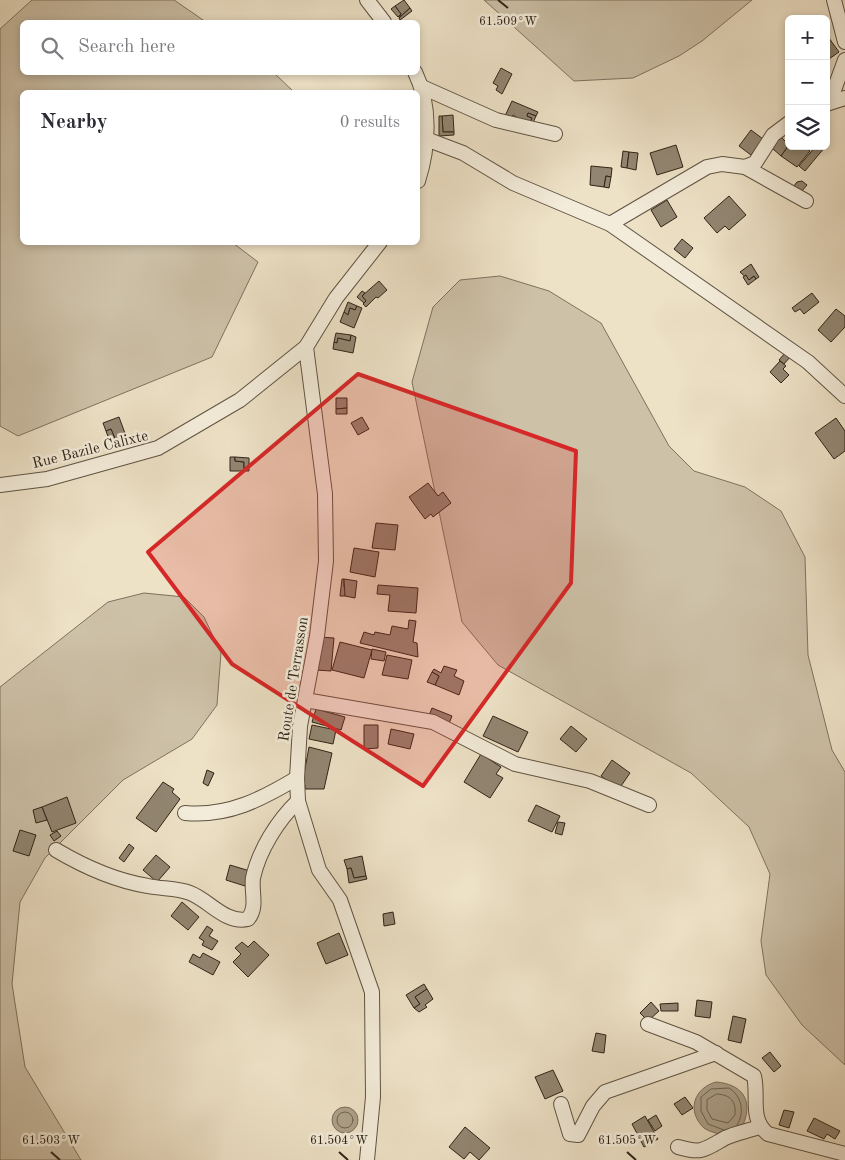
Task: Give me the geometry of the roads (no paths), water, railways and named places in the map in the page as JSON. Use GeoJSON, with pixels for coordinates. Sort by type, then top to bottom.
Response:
{"type":"FeatureCollection","features":[{"type":"Feature","properties":{"kind":"street"},"geometry":{"type":"LineString","coordinates":[[367,0],[382,20]]}},
{"type":"Feature","properties":{"kind":"street"},"geometry":{"type":"LineString","coordinates":[[834,0],[845,42]]}},
{"type":"Feature","properties":{"kind":"street"},"geometry":{"type":"LineString","coordinates":[[830,96],[845,60]]}},
{"type":"Feature","properties":{"kind":"street"},"geometry":{"type":"LineString","coordinates":[[416,75],[422,87],[426,139],[420,170]]}},
{"type":"Feature","properties":{"kind":"street"},"geometry":{"type":"LineString","coordinates":[[422,87],[467,105],[496,120],[555,134]]}},
{"type":"Feature","properties":{"kind":"street"},"geometry":{"type":"LineString","coordinates":[[830,101],[845,98]]}},
{"type":"Feature","properties":{"kind":"street"},"geometry":{"type":"LineString","coordinates":[[745,167],[755,163],[773,135],[785,126]]}},
{"type":"Feature","properties":{"kind":"street"},"geometry":{"type":"LineString","coordinates":[[426,139],[463,153],[513,182],[610,224],[808,362],[845,396]]}},
{"type":"Feature","properties":{"kind":"street"},"geometry":{"type":"LineString","coordinates":[[610,224],[707,167],[722,164],[745,167],[806,201]]}},
{"type":"Feature","properties":{"kind":"street"},"geometry":{"type":"LineString","coordinates":[[306,347],[336,298],[378,245]]}},
{"type":"Feature","properties":{"kind":"street","name":"Rue Bazile Calixte"},"geometry":{"type":"LineString","coordinates":[[0,485],[47,479],[158,448],[240,400],[306,347]]}},
{"type":"Feature","properties":{"kind":"street","name":"Route de Terrasson"},"geometry":{"type":"LineString","coordinates":[[306,347],[325,494],[326,561],[317,636],[300,726],[297,778],[298,801],[319,870],[340,900],[372,992],[373,1097],[367,1160]]}},
{"type":"Feature","properties":{"kind":"street"},"geometry":{"type":"LineString","coordinates":[[305,700],[433,722],[515,764],[590,781],[649,805]]}},
{"type":"Feature","properties":{"kind":"street"},"geometry":{"type":"LineString","coordinates":[[185,813],[202,815],[257,801],[297,778]]}},
{"type":"Feature","properties":{"kind":"street"},"geometry":{"type":"LineString","coordinates":[[56,850],[105,873],[146,886],[190,893],[240,921],[248,919],[254,909],[253,879],[258,863],[277,826],[298,801]]}},
{"type":"Feature","properties":{"kind":"street"},"geometry":{"type":"LineString","coordinates":[[648,1024],[696,1042],[754,1076],[759,1127],[768,1134],[845,1154]]}},
{"type":"Feature","properties":{"kind":"street"},"geometry":{"type":"LineString","coordinates":[[561,1104],[567,1130],[570,1134],[578,1135],[593,1106],[605,1092],[716,1053]]}},
{"type":"Feature","properties":{"kind":"street"},"geometry":{"type":"LineString","coordinates":[[678,1147],[694,1152],[706,1150],[726,1138],[759,1127]]}},
{"type":"Feature","properties":{"kind":"water"},"geometry":{"type":"Polygon","coordinates":[[[716,1082],[732,1086],[746,1100],[747,1108],[743,1125],[723,1135],[704,1128],[698,1121],[694,1108],[695,1101],[702,1089],[716,1082]]]}},
{"type":"Feature","properties":{"kind":"water"},"geometry":{"type":"Polygon","coordinates":[[[345,1107],[354,1111],[358,1120],[354,1129],[345,1133],[336,1129],[332,1120],[336,1111],[345,1107]]]}}]}
